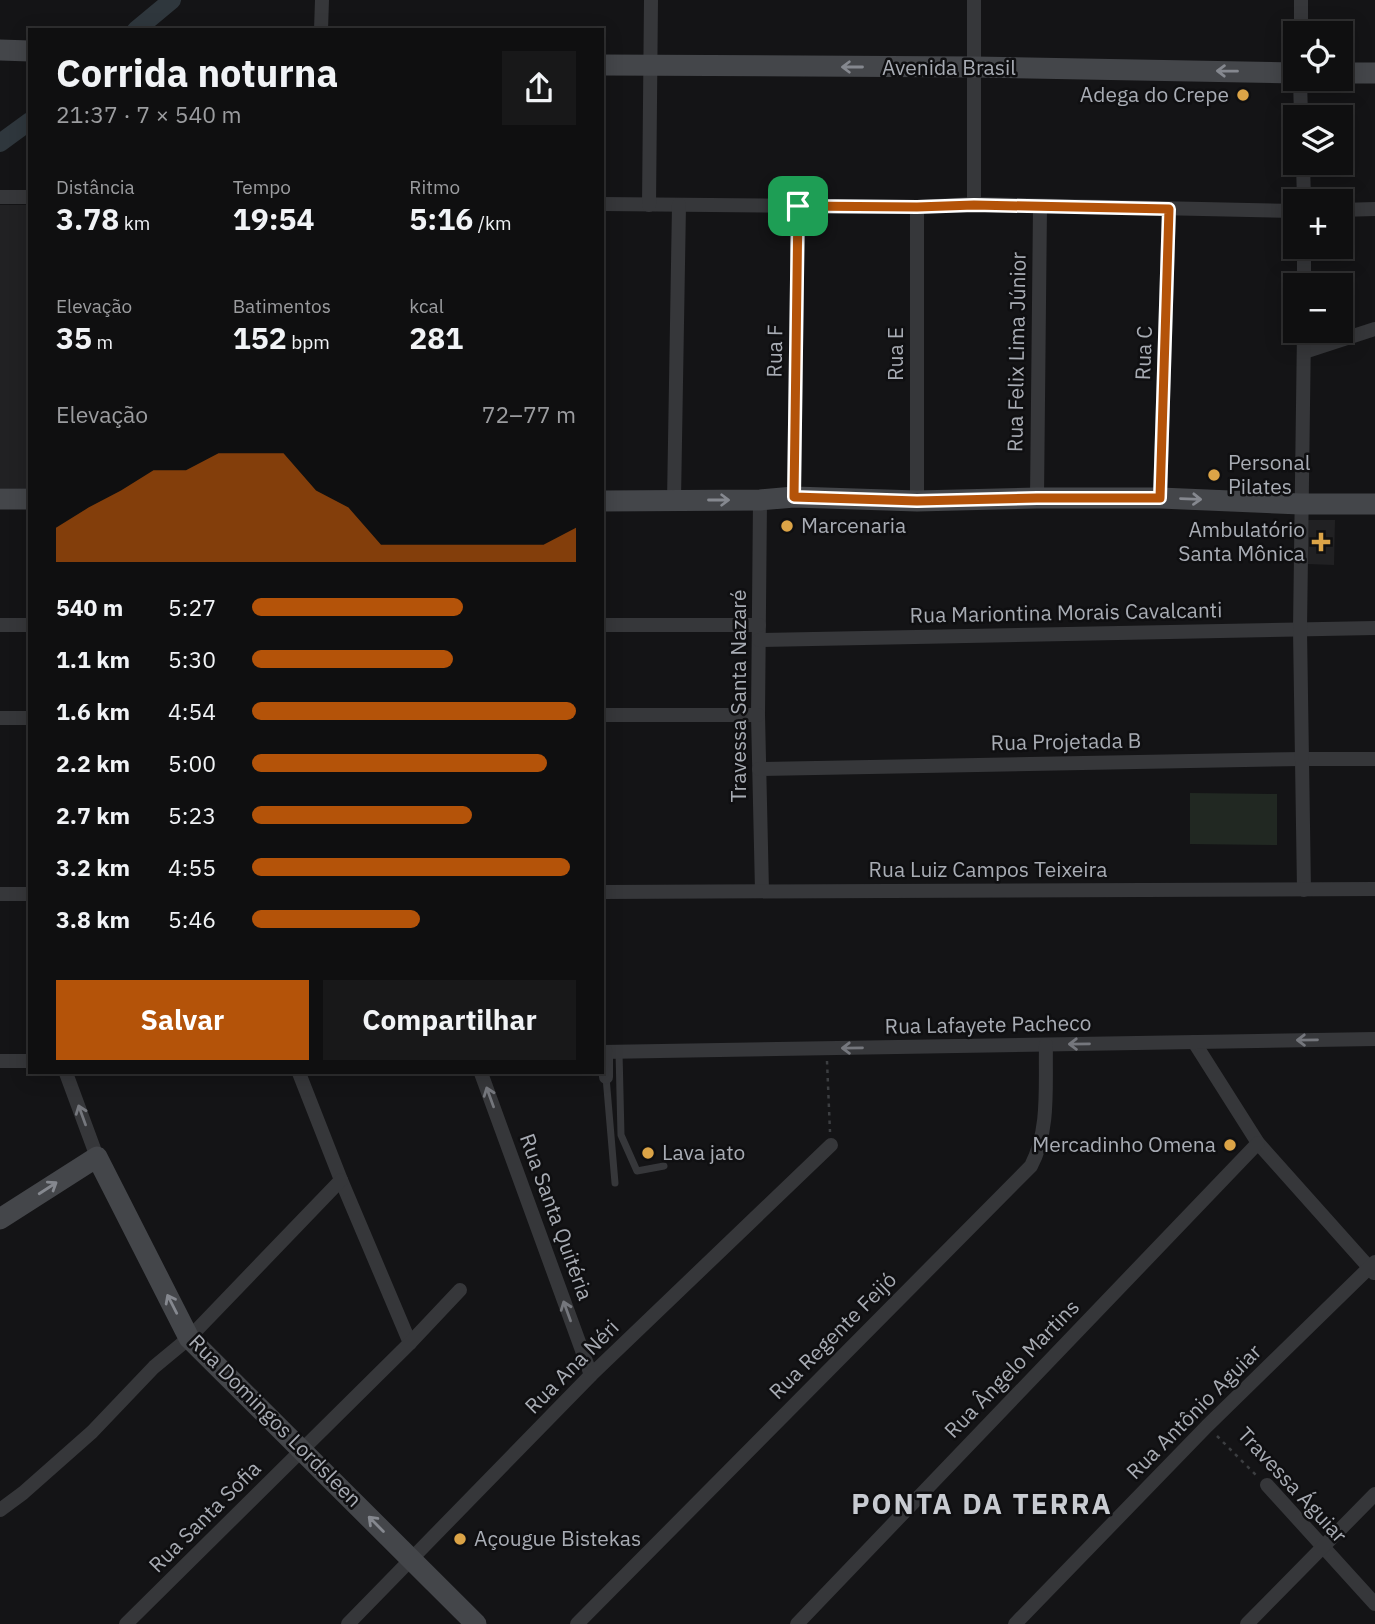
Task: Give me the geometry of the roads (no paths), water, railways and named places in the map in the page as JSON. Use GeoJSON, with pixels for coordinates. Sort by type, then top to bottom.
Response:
{"type":"FeatureCollection","features":[{"type":"Feature","properties":{"kind":"street"},"geometry":{"type":"LineString","coordinates":[[321,28],[322,0]]}},
{"type":"Feature","properties":{"kind":"street"},"geometry":{"type":"LineString","coordinates":[[649,205],[650,0]]}},
{"type":"Feature","properties":{"kind":"street"},"geometry":{"type":"LineString","coordinates":[[974,0],[974,205]]}},
{"type":"Feature","properties":{"kind":"street"},"geometry":{"type":"LineString","coordinates":[[1301,0],[1301,21]]}},
{"type":"Feature","properties":{"kind":"street"},"geometry":{"type":"LineString","coordinates":[[0,50],[28,51]]}},
{"type":"Feature","properties":{"kind":"street","name":"Avenida Brasil"},"geometry":{"type":"LineString","coordinates":[[604,65],[975,67],[1283,73]]}},
{"type":"Feature","properties":{"kind":"street"},"geometry":{"type":"LineString","coordinates":[[1353,73],[1375,73]]}},
{"type":"Feature","properties":{"kind":"street"},"geometry":{"type":"LineString","coordinates":[[0,197],[28,197]]}},
{"type":"Feature","properties":{"kind":"street"},"geometry":{"type":"LineString","coordinates":[[604,204],[917,207],[974,205],[1283,211]]}},
{"type":"Feature","properties":{"kind":"street"},"geometry":{"type":"LineString","coordinates":[[674,500],[679,205]]}},
{"type":"Feature","properties":{"kind":"street","name":"Rua F"},"geometry":{"type":"LineString","coordinates":[[794,497],[798,206]]}},
{"type":"Feature","properties":{"kind":"street","name":"Rua Felix Lima Júnior"},"geometry":{"type":"LineString","coordinates":[[1037,498],[1040,206]]}},
{"type":"Feature","properties":{"kind":"street","name":"Rua E"},"geometry":{"type":"LineString","coordinates":[[917,207],[917,501]]}},
{"type":"Feature","properties":{"kind":"street","name":"Rua C"},"geometry":{"type":"LineString","coordinates":[[1160,498],[1169,209]]}},
{"type":"Feature","properties":{"kind":"street"},"geometry":{"type":"LineString","coordinates":[[1353,210],[1375,209]]}},
{"type":"Feature","properties":{"kind":"street"},"geometry":{"type":"LineString","coordinates":[[1304,352],[1375,329]]}},
{"type":"Feature","properties":{"kind":"street"},"geometry":{"type":"LineString","coordinates":[[1304,343],[1300,630],[1304,890]]}},
{"type":"Feature","properties":{"kind":"street"},"geometry":{"type":"LineString","coordinates":[[604,501],[760,500],[794,497],[917,501],[1160,498],[1375,504]]}},
{"type":"Feature","properties":{"kind":"street"},"geometry":{"type":"LineString","coordinates":[[0,499],[28,499]]}},
{"type":"Feature","properties":{"kind":"street","name":"Travessa Santa Nazaré"},"geometry":{"type":"LineString","coordinates":[[760,500],[758,715],[762,891]]}},
{"type":"Feature","properties":{"kind":"street"},"geometry":{"type":"LineString","coordinates":[[0,625],[28,625]]}},
{"type":"Feature","properties":{"kind":"street","name":"Rua Mariontina Morais Cavalcanti"},"geometry":{"type":"LineString","coordinates":[[604,625],[759,632],[1375,628]]}},
{"type":"Feature","properties":{"kind":"street"},"geometry":{"type":"LineString","coordinates":[[604,715],[758,715]]}},
{"type":"Feature","properties":{"kind":"street"},"geometry":{"type":"LineString","coordinates":[[0,718],[28,718]]}},
{"type":"Feature","properties":{"kind":"street","name":"Rua Projetada B"},"geometry":{"type":"LineString","coordinates":[[759,769],[1301,758],[1375,759]]}},
{"type":"Feature","properties":{"kind":"street","name":"Rua Luiz Campos Teixeira"},"geometry":{"type":"LineString","coordinates":[[604,892],[1375,889]]}},
{"type":"Feature","properties":{"kind":"street"},"geometry":{"type":"LineString","coordinates":[[0,894],[28,894]]}},
{"type":"Feature","properties":{"kind":"street","name":"Rua Lafayete Pacheco"},"geometry":{"type":"LineString","coordinates":[[609,1052],[1375,1039]]}},
{"type":"Feature","properties":{"kind":"street"},"geometry":{"type":"LineString","coordinates":[[1194,1042],[1258,1143],[1373,1268]]}},
{"type":"Feature","properties":{"kind":"street","name":"Rua Regente Feijó"},"geometry":{"type":"LineString","coordinates":[[578,1624],[1031,1166],[1041,1149],[1043,1134],[1046,1045]]}},
{"type":"Feature","properties":{"kind":"street"},"geometry":{"type":"LineString","coordinates":[[606,1077],[609,1052]]}},
{"type":"Feature","properties":{"kind":"street"},"geometry":{"type":"LineString","coordinates":[[0,1061],[28,1061]]}},
{"type":"Feature","properties":{"kind":"street","name":"Rua Domingos Lordsleen"},"geometry":{"type":"LineString","coordinates":[[66,1074],[97,1157],[189,1338],[476,1624]]}},
{"type":"Feature","properties":{"kind":"street"},"geometry":{"type":"LineString","coordinates":[[299,1074],[410,1343]]}},
{"type":"Feature","properties":{"kind":"street","name":"Rua Santa Quitéria"},"geometry":{"type":"LineString","coordinates":[[481,1074],[591,1376]]}},
{"type":"Feature","properties":{"kind":"street","name":"Rua Ângelo Martins"},"geometry":{"type":"LineString","coordinates":[[797,1624],[1258,1143]]}},
{"type":"Feature","properties":{"kind":"street","name":"Rua Ana Néri"},"geometry":{"type":"LineString","coordinates":[[348,1624],[591,1376],[831,1145]]}},
{"type":"Feature","properties":{"kind":"street"},"geometry":{"type":"LineString","coordinates":[[0,1219],[97,1157]]}},
{"type":"Feature","properties":{"kind":"street"},"geometry":{"type":"LineString","coordinates":[[0,1510],[92,1432],[154,1367],[189,1338],[341,1180]]}},
{"type":"Feature","properties":{"kind":"street","name":"Rua Antônio Aguiar"},"geometry":{"type":"LineString","coordinates":[[1015,1624],[1207,1426],[1373,1268]]}},
{"type":"Feature","properties":{"kind":"street","name":"Rua Santa Sofia"},"geometry":{"type":"LineString","coordinates":[[126,1624],[410,1343],[460,1290]]}},
{"type":"Feature","properties":{"kind":"street","name":"Travessa Águiar"},"geometry":{"type":"LineString","coordinates":[[1267,1485],[1375,1604]]}},
{"type":"Feature","properties":{"kind":"street"},"geometry":{"type":"LineString","coordinates":[[1247,1624],[1375,1494]]}},
{"type":"Feature","properties":{"kind":"lane"},"geometry":{"type":"LineString","coordinates":[[609,1052],[621,1135],[637,1171],[664,1166]]}},
{"type":"Feature","properties":{"kind":"lane"},"geometry":{"type":"LineString","coordinates":[[606,1077],[615,1183]]}},
{"type":"Feature","properties":{"kind":"waterway"},"geometry":{"type":"LineString","coordinates":[[138,28],[172,0]]}},
{"type":"Feature","properties":{"kind":"waterway"},"geometry":{"type":"LineString","coordinates":[[0,143],[28,122]]}},
{"type":"Feature","properties":{"kind":"place","name":"Adega do Crepe"},"geometry":{"type":"Point","coordinates":[1243,95]}},
{"type":"Feature","properties":{"kind":"place","name":"Personal Pilates"},"geometry":{"type":"Point","coordinates":[1214,475]}},
{"type":"Feature","properties":{"kind":"place","name":"Marcenaria"},"geometry":{"type":"Point","coordinates":[787,526]}},
{"type":"Feature","properties":{"kind":"place","name":"Ambulatório Santa Mônica"},"geometry":{"type":"Point","coordinates":[1321,542]}},
{"type":"Feature","properties":{"kind":"place","name":"Mercadinho Omena"},"geometry":{"type":"Point","coordinates":[1230,1145]}},
{"type":"Feature","properties":{"kind":"place","name":"Lava jato"},"geometry":{"type":"Point","coordinates":[648,1153]}},
{"type":"Feature","properties":{"kind":"place","name":"Açougue Bistekas"},"geometry":{"type":"Point","coordinates":[460,1539]}},
{"type":"Feature","properties":{"kind":"district","name":"PONTA DA TERRA"},"geometry":{"type":"Point","coordinates":[982,1504]}}]}
